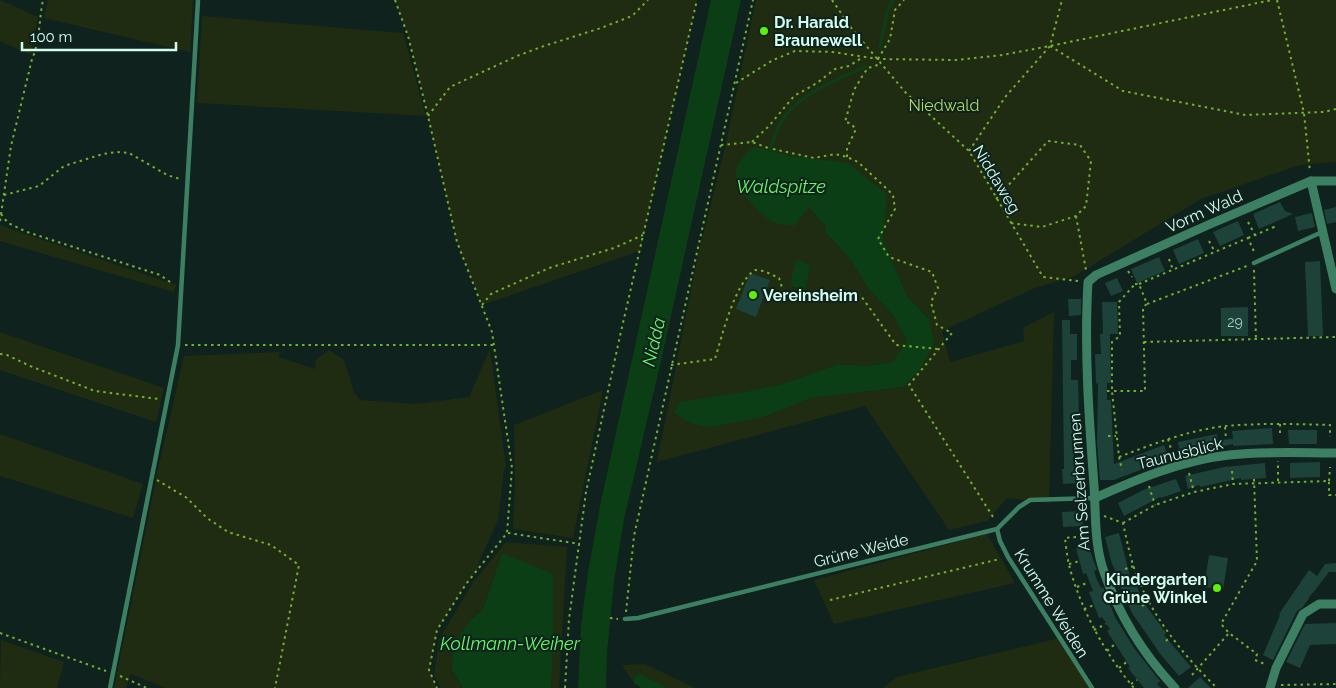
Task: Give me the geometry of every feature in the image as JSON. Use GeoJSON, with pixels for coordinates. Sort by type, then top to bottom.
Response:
{"type":"FeatureCollection","features":[{"type":"Feature","properties":{"kind":"street","name":"Vorm Wald"},"geometry":{"type":"LineString","coordinates":[[1088,282],[1096,275],[1311,182],[1336,180]]}},
{"type":"Feature","properties":{"kind":"street"},"geometry":{"type":"LineString","coordinates":[[1311,182],[1336,288]]}},
{"type":"Feature","properties":{"kind":"street","name":"Am Selzerbrunnen"},"geometry":{"type":"LineString","coordinates":[[1088,282],[1088,391],[1095,498],[1095,534],[1103,570],[1119,611],[1144,648],[1175,688]]}},
{"type":"Feature","properties":{"kind":"street","name":"Taunusblick"},"geometry":{"type":"LineString","coordinates":[[1095,498],[1145,477],[1186,464],[1228,455],[1336,452]]}},
{"type":"Feature","properties":{"kind":"street"},"geometry":{"type":"LineString","coordinates":[[1270,687],[1276,668],[1304,614],[1319,604],[1336,604]]}},
{"type":"Feature","properties":{"kind":"lane"},"geometry":{"type":"LineString","coordinates":[[110,688],[178,345],[198,0]]}},
{"type":"Feature","properties":{"kind":"lane"},"geometry":{"type":"LineString","coordinates":[[1256,262],[1322,232]]}},
{"type":"Feature","properties":{"kind":"lane"},"geometry":{"type":"LineString","coordinates":[[998,528],[1018,507],[1030,500],[1095,498]]}},
{"type":"Feature","properties":{"kind":"lane","name":"Krumme Weiden"},"geometry":{"type":"LineString","coordinates":[[998,528],[1008,557],[1092,688]]}},
{"type":"Feature","properties":{"kind":"lane","name":"Grüne Weide"},"geometry":{"type":"LineString","coordinates":[[625,619],[647,616],[998,528]]}},
{"type":"Feature","properties":{"kind":"path"},"geometry":{"type":"LineString","coordinates":[[0,221],[11,146],[32,59],[37,48],[39,19],[43,0]]}},
{"type":"Feature","properties":{"kind":"path"},"geometry":{"type":"LineString","coordinates":[[395,0],[408,36],[457,242],[492,332],[512,468],[507,532],[466,584],[437,630],[429,670],[437,688]]}},
{"type":"Feature","properties":{"kind":"path"},"geometry":{"type":"LineString","coordinates":[[428,116],[450,88],[517,56],[632,16],[648,0]]}},
{"type":"Feature","properties":{"kind":"path"},"geometry":{"type":"LineString","coordinates":[[566,688],[569,619],[586,492],[697,0]]}},
{"type":"Feature","properties":{"kind":"path"},"geometry":{"type":"LineString","coordinates":[[625,619],[634,536],[753,0]]}},
{"type":"Feature","properties":{"kind":"path","name":"Niddaweg"},"geometry":{"type":"LineString","coordinates":[[832,0],[852,28],[906,93],[969,151],[1043,277],[1088,282]]}},
{"type":"Feature","properties":{"kind":"path"},"geometry":{"type":"LineString","coordinates":[[878,59],[890,39],[895,10],[904,0]]}},
{"type":"Feature","properties":{"kind":"path"},"geometry":{"type":"LineString","coordinates":[[969,151],[1006,96],[1050,46],[1062,0]]}},
{"type":"Feature","properties":{"kind":"path"},"geometry":{"type":"LineString","coordinates":[[735,83],[772,60],[794,51],[833,52],[878,59],[957,60],[1050,46],[1272,0]]}},
{"type":"Feature","properties":{"kind":"path"},"geometry":{"type":"LineString","coordinates":[[1276,0],[1304,113],[1311,182]]}},
{"type":"Feature","properties":{"kind":"path"},"geometry":{"type":"LineString","coordinates":[[1050,46],[1123,91],[1245,115],[1324,112],[1336,109]]}},
{"type":"Feature","properties":{"kind":"path"},"geometry":{"type":"LineString","coordinates":[[752,142],[769,126],[794,96],[836,69],[849,66],[864,57]]}},
{"type":"Feature","properties":{"kind":"path"},"geometry":{"type":"LineString","coordinates":[[847,157],[847,148],[856,129],[850,123],[844,122],[854,90],[868,68],[882,64]]}},
{"type":"Feature","properties":{"kind":"path"},"geometry":{"type":"LineString","coordinates":[[996,199],[1048,140],[1080,145],[1091,161],[1086,206],[1076,216],[1042,227],[1010,223]]}},
{"type":"Feature","properties":{"kind":"path"},"geometry":{"type":"LineString","coordinates":[[722,145],[752,142],[768,148]]}},
{"type":"Feature","properties":{"kind":"path"},"geometry":{"type":"LineString","coordinates":[[773,149],[814,158],[835,154],[847,157],[858,162],[893,195],[895,210],[878,239],[889,257],[932,272],[938,288],[931,302],[937,325],[952,333],[909,385],[998,528]]}},
{"type":"Feature","properties":{"kind":"path"},"geometry":{"type":"LineString","coordinates":[[4,195],[39,186],[64,166],[103,154],[117,152],[129,153],[167,175],[187,180]]}},
{"type":"Feature","properties":{"kind":"path"},"geometry":{"type":"LineString","coordinates":[[2,214],[8,223],[27,232],[160,275],[181,289]]}},
{"type":"Feature","properties":{"kind":"path"},"geometry":{"type":"LineString","coordinates":[[1076,216],[1088,282]]}},
{"type":"Feature","properties":{"kind":"path"},"geometry":{"type":"LineString","coordinates":[[1248,222],[1255,235]]}},
{"type":"Feature","properties":{"kind":"path"},"geometry":{"type":"LineString","coordinates":[[1122,470],[1116,436],[1112,391],[1111,342],[1120,336],[1119,302],[1135,284],[1193,262],[1274,227],[1273,223]]}},
{"type":"Feature","properties":{"kind":"path"},"geometry":{"type":"LineString","coordinates":[[482,305],[491,294],[549,268],[614,248],[643,235]]}},
{"type":"Feature","properties":{"kind":"path"},"geometry":{"type":"LineString","coordinates":[[1248,238],[1256,262],[1256,340]]}},
{"type":"Feature","properties":{"kind":"path"},"geometry":{"type":"LineString","coordinates":[[1232,240],[1234,244]]}},
{"type":"Feature","properties":{"kind":"path"},"geometry":{"type":"LineString","coordinates":[[1209,241],[1215,252]]}},
{"type":"Feature","properties":{"kind":"path"},"geometry":{"type":"LineString","coordinates":[[1192,258],[1193,262]]}},
{"type":"Feature","properties":{"kind":"path"},"geometry":{"type":"LineString","coordinates":[[1169,260],[1173,270]]}},
{"type":"Feature","properties":{"kind":"path"},"geometry":{"type":"LineString","coordinates":[[1107,391],[1145,391],[1144,307],[1147,304],[1256,262]]}},
{"type":"Feature","properties":{"kind":"path"},"geometry":{"type":"LineString","coordinates":[[671,365],[715,359],[731,310],[744,279],[755,270],[764,271],[779,278],[784,294],[810,299],[843,292],[861,296],[896,345],[938,349]]}},
{"type":"Feature","properties":{"kind":"path"},"geometry":{"type":"LineString","coordinates":[[1139,284],[1147,304]]}},
{"type":"Feature","properties":{"kind":"path"},"geometry":{"type":"LineString","coordinates":[[1144,342],[1336,337]]}},
{"type":"Feature","properties":{"kind":"path"},"geometry":{"type":"LineString","coordinates":[[178,345],[494,345]]}},
{"type":"Feature","properties":{"kind":"path"},"geometry":{"type":"LineString","coordinates":[[0,354],[7,354],[30,366],[95,391],[167,400]]}},
{"type":"Feature","properties":{"kind":"path"},"geometry":{"type":"LineString","coordinates":[[1119,457],[1168,438],[1224,426],[1280,423],[1330,425],[1330,437]]}},
{"type":"Feature","properties":{"kind":"path"},"geometry":{"type":"LineString","coordinates":[[1280,423],[1280,436]]}},
{"type":"Feature","properties":{"kind":"path"},"geometry":{"type":"LineString","coordinates":[[1261,424],[1261,429]]}},
{"type":"Feature","properties":{"kind":"path"},"geometry":{"type":"LineString","coordinates":[[1303,424],[1303,430]]}},
{"type":"Feature","properties":{"kind":"path"},"geometry":{"type":"LineString","coordinates":[[1242,425],[1243,430]]}},
{"type":"Feature","properties":{"kind":"path"},"geometry":{"type":"LineString","coordinates":[[1224,426],[1226,439]]}},
{"type":"Feature","properties":{"kind":"path"},"geometry":{"type":"LineString","coordinates":[[1206,430],[1207,436]]}},
{"type":"Feature","properties":{"kind":"path"},"geometry":{"type":"LineString","coordinates":[[1187,434],[1188,440]]}},
{"type":"Feature","properties":{"kind":"path"},"geometry":{"type":"LineString","coordinates":[[1108,436],[1116,436]]}},
{"type":"Feature","properties":{"kind":"path"},"geometry":{"type":"LineString","coordinates":[[1168,438],[1172,452]]}},
{"type":"Feature","properties":{"kind":"path"},"geometry":{"type":"LineString","coordinates":[[1153,444],[1154,449]]}},
{"type":"Feature","properties":{"kind":"path"},"geometry":{"type":"LineString","coordinates":[[1134,451],[1136,456]]}},
{"type":"Feature","properties":{"kind":"path"},"geometry":{"type":"LineString","coordinates":[[1278,463],[1278,482]]}},
{"type":"Feature","properties":{"kind":"path"},"geometry":{"type":"LineString","coordinates":[[1330,467],[1329,495],[1336,495]]}},
{"type":"Feature","properties":{"kind":"path"},"geometry":{"type":"LineString","coordinates":[[153,469],[155,478],[187,498],[207,518],[228,532],[271,546],[299,565],[275,688]]}},
{"type":"Feature","properties":{"kind":"path"},"geometry":{"type":"LineString","coordinates":[[1232,471],[1232,484]]}},
{"type":"Feature","properties":{"kind":"path"},"geometry":{"type":"LineString","coordinates":[[1189,475],[1194,492]]}},
{"type":"Feature","properties":{"kind":"path"},"geometry":{"type":"LineString","coordinates":[[1254,479],[1257,562],[1221,624],[1229,633],[1257,654],[1255,660],[1276,668]]}},
{"type":"Feature","properties":{"kind":"path"},"geometry":{"type":"LineString","coordinates":[[1123,524],[1155,505],[1194,492],[1232,484],[1329,481]]}},
{"type":"Feature","properties":{"kind":"path"},"geometry":{"type":"LineString","coordinates":[[1213,484],[1214,488]]}},
{"type":"Feature","properties":{"kind":"path"},"geometry":{"type":"LineString","coordinates":[[1149,488],[1155,505]]}},
{"type":"Feature","properties":{"kind":"path"},"geometry":{"type":"LineString","coordinates":[[1174,494],[1175,499]]}},
{"type":"Feature","properties":{"kind":"path"},"geometry":{"type":"LineString","coordinates":[[1136,509],[1139,514]]}},
{"type":"Feature","properties":{"kind":"path"},"geometry":{"type":"LineString","coordinates":[[1095,523],[1103,515],[1123,524]]}},
{"type":"Feature","properties":{"kind":"path"},"geometry":{"type":"LineString","coordinates":[[1123,524],[1134,566],[1149,602],[1184,653],[1197,669],[1217,688]]}},
{"type":"Feature","properties":{"kind":"path"},"geometry":{"type":"LineString","coordinates":[[507,532],[580,544]]}},
{"type":"Feature","properties":{"kind":"path"},"geometry":{"type":"LineString","coordinates":[[1076,537],[1065,538],[1069,564],[1084,609],[1107,651],[1134,688]]}},
{"type":"Feature","properties":{"kind":"path"},"geometry":{"type":"LineString","coordinates":[[1123,547],[1128,544]]}},
{"type":"Feature","properties":{"kind":"path"},"geometry":{"type":"LineString","coordinates":[[830,600],[1008,557]]}},
{"type":"Feature","properties":{"kind":"path"},"geometry":{"type":"LineString","coordinates":[[1069,564],[1080,561]]}},
{"type":"Feature","properties":{"kind":"path"},"geometry":{"type":"LineString","coordinates":[[1125,569],[1134,566]]}},
{"type":"Feature","properties":{"kind":"path"},"geometry":{"type":"LineString","coordinates":[[1077,587],[1089,582]]}},
{"type":"Feature","properties":{"kind":"path"},"geometry":{"type":"LineString","coordinates":[[1138,588],[1142,586]]}},
{"type":"Feature","properties":{"kind":"path"},"geometry":{"type":"LineString","coordinates":[[1142,606],[1149,602]]}},
{"type":"Feature","properties":{"kind":"path"},"geometry":{"type":"LineString","coordinates":[[1084,609],[1094,605]]}},
{"type":"Feature","properties":{"kind":"path"},"geometry":{"type":"LineString","coordinates":[[1094,630],[1106,624]]}},
{"type":"Feature","properties":{"kind":"path"},"geometry":{"type":"LineString","coordinates":[[0,633],[147,688]]}},
{"type":"Feature","properties":{"kind":"path"},"geometry":{"type":"LineString","coordinates":[[1192,675],[1229,633]]}},
{"type":"Feature","properties":{"kind":"path"},"geometry":{"type":"LineString","coordinates":[[1166,641],[1171,636]]}},
{"type":"Feature","properties":{"kind":"path"},"geometry":{"type":"LineString","coordinates":[[1107,651],[1115,644]]}},
{"type":"Feature","properties":{"kind":"path"},"geometry":{"type":"LineString","coordinates":[[1119,668],[1129,660]]}},
{"type":"Feature","properties":{"kind":"path"},"geometry":{"type":"LineString","coordinates":[[1131,684],[1138,680]]}},
{"type":"Feature","properties":{"kind":"path"},"geometry":{"type":"LineString","coordinates":[[1209,686],[1212,683]]}},
{"type":"Feature","properties":{"kind":"path"},"geometry":{"type":"LineString","coordinates":[[1270,687],[1336,684]]}},
{"type":"Feature","properties":{"kind":"green space"},"geometry":{"type":"Polygon","coordinates":[[[0,0],[38,17],[31,55],[0,41],[0,0]]]}},
{"type":"Feature","properties":{"kind":"green space"},"geometry":{"type":"Polygon","coordinates":[[[48,0],[193,0],[190,52],[44,18],[48,0]]]}},
{"type":"Feature","properties":{"kind":"green space"},"geometry":{"type":"Polygon","coordinates":[[[395,0],[697,0],[640,251],[482,305],[457,242],[408,36],[395,0]]]}},
{"type":"Feature","properties":{"kind":"green space","name":"Niedwald"},"geometry":{"type":"Polygon","coordinates":[[[756,0],[1336,0],[1336,162],[1300,165],[1201,199],[1073,277],[1035,288],[942,331],[950,362],[1024,341],[1023,328],[1054,312],[1049,503],[1007,498],[987,521],[949,530],[865,406],[657,462],[698,255],[724,152],[756,0]],[[790,156],[808,204],[825,224],[826,233],[850,259],[868,288],[893,315],[907,341],[892,362],[865,366],[839,364],[782,384],[738,393],[764,417],[811,398],[903,387],[929,319],[907,296],[883,240],[887,195],[812,160],[790,156]]]}},
{"type":"Feature","properties":{"kind":"green space"},"geometry":{"type":"Polygon","coordinates":[[[202,16],[403,33],[426,116],[197,103],[202,16]]]}},
{"type":"Feature","properties":{"kind":"green space"},"geometry":{"type":"Polygon","coordinates":[[[0,225],[176,285],[174,292],[0,241],[0,225]]]}},
{"type":"Feature","properties":{"kind":"green space"},"geometry":{"type":"Polygon","coordinates":[[[0,332],[164,388],[156,422],[0,370],[0,332]]]}},
{"type":"Feature","properties":{"kind":"green space"},"geometry":{"type":"Polygon","coordinates":[[[490,349],[506,467],[498,520],[477,566],[480,566],[466,584],[437,630],[429,670],[437,688],[166,688],[131,674],[126,688],[114,688],[158,469],[184,356],[280,352],[279,357],[315,369],[316,360],[329,350],[344,360],[354,392],[360,400],[417,404],[469,397],[490,349]]]}},
{"type":"Feature","properties":{"kind":"green space"},"geometry":{"type":"Polygon","coordinates":[[[603,390],[573,538],[513,529],[515,478],[514,425],[603,390]]]}},
{"type":"Feature","properties":{"kind":"green space"},"geometry":{"type":"Polygon","coordinates":[[[0,434],[143,484],[133,518],[0,476],[0,434]]]}},
{"type":"Feature","properties":{"kind":"green space"},"geometry":{"type":"Polygon","coordinates":[[[987,534],[1015,583],[834,624],[814,580],[987,534]]]}},
{"type":"Feature","properties":{"kind":"green space"},"geometry":{"type":"Polygon","coordinates":[[[506,542],[567,547],[559,688],[551,688],[553,648],[502,553],[483,609],[471,620],[452,670],[463,688],[441,688],[434,675],[439,639],[473,582],[506,542]]]}},
{"type":"Feature","properties":{"kind":"green space"},"geometry":{"type":"Polygon","coordinates":[[[1060,638],[1092,688],[883,688],[897,677],[1060,638]]]}},
{"type":"Feature","properties":{"kind":"green space"},"geometry":{"type":"Polygon","coordinates":[[[1,640],[64,662],[57,688],[0,688],[1,640]]]}},
{"type":"Feature","properties":{"kind":"green space"},"geometry":{"type":"Polygon","coordinates":[[[645,664],[695,688],[668,688],[640,674],[634,677],[634,683],[622,665],[645,664]]]}},
{"type":"Feature","properties":{"kind":"water","name":"Nidda"},"geometry":{"type":"Polygon","coordinates":[[[711,0],[741,0],[624,519],[614,581],[607,652],[606,688],[578,688],[581,625],[588,572],[601,501],[711,0]]]}},
{"type":"Feature","properties":{"kind":"water","name":"Waldspitze"},"geometry":{"type":"Polygon","coordinates":[[[754,147],[790,156],[848,163],[887,195],[883,240],[907,296],[929,319],[934,343],[920,369],[903,387],[811,398],[764,417],[709,427],[690,423],[674,412],[680,402],[782,384],[839,364],[865,366],[892,362],[907,341],[893,315],[868,288],[850,259],[826,233],[825,224],[821,222],[809,207],[794,226],[771,221],[748,199],[739,185],[736,172],[740,161],[754,147]]]}},
{"type":"Feature","properties":{"kind":"water"},"geometry":{"type":"Polygon","coordinates":[[[796,260],[810,265],[805,290],[790,285],[796,260]]]}},
{"type":"Feature","properties":{"kind":"water","name":"Kollmann-Weiher"},"geometry":{"type":"Polygon","coordinates":[[[502,553],[553,574],[551,688],[463,688],[452,670],[454,643],[471,620],[483,609],[502,553]]]}},
{"type":"Feature","properties":{"kind":"water"},"geometry":{"type":"Polygon","coordinates":[[[640,674],[668,688],[641,688],[634,683],[634,677],[640,674]]]}},
{"type":"Feature","properties":{"kind":"building"},"geometry":{"type":"Polygon","coordinates":[[[1280,202],[1285,211],[1293,214],[1259,229],[1253,214],[1280,202]]]}},
{"type":"Feature","properties":{"kind":"building"},"geometry":{"type":"Polygon","coordinates":[[[1336,207],[1336,222],[1327,224],[1324,210],[1336,207]]]}},
{"type":"Feature","properties":{"kind":"building"},"geometry":{"type":"Polygon","coordinates":[[[1312,213],[1315,227],[1298,231],[1295,217],[1312,213]]]}},
{"type":"Feature","properties":{"kind":"building"},"geometry":{"type":"Polygon","coordinates":[[[1238,221],[1244,235],[1220,246],[1213,232],[1238,221]]]}},
{"type":"Feature","properties":{"kind":"building"},"geometry":{"type":"Polygon","coordinates":[[[1198,239],[1204,253],[1179,264],[1173,250],[1198,239]]]}},
{"type":"Feature","properties":{"kind":"building"},"geometry":{"type":"Polygon","coordinates":[[[1159,257],[1165,271],[1137,283],[1131,269],[1159,257]]]}},
{"type":"Feature","properties":{"kind":"building"},"geometry":{"type":"Polygon","coordinates":[[[1320,261],[1323,336],[1308,336],[1305,262],[1320,261]]]}},
{"type":"Feature","properties":{"kind":"building","name":"Vereinsheim"},"geometry":{"type":"Polygon","coordinates":[[[750,273],[770,280],[756,317],[736,309],[750,273]]]}},
{"type":"Feature","properties":{"kind":"building"},"geometry":{"type":"Polygon","coordinates":[[[1117,278],[1123,291],[1111,296],[1105,283],[1117,278]]]}},
{"type":"Feature","properties":{"kind":"building"},"geometry":{"type":"Polygon","coordinates":[[[1068,299],[1081,299],[1081,315],[1069,316],[1068,299]]]}},
{"type":"Feature","properties":{"kind":"building"},"geometry":{"type":"Polygon","coordinates":[[[1102,302],[1117,302],[1118,334],[1103,334],[1102,302]]]}},
{"type":"Feature","properties":{"kind":"building"},"geometry":{"type":"Polygon","coordinates":[[[1248,307],[1248,336],[1221,336],[1221,308],[1248,307]]]}},
{"type":"Feature","properties":{"kind":"building"},"geometry":{"type":"Polygon","coordinates":[[[1062,320],[1070,320],[1070,334],[1077,334],[1077,360],[1071,360],[1071,380],[1078,380],[1080,451],[1074,451],[1074,469],[1082,469],[1082,483],[1063,484],[1062,320]]]}},
{"type":"Feature","properties":{"kind":"building"},"geometry":{"type":"Polygon","coordinates":[[[1100,334],[1110,334],[1111,383],[1107,383],[1107,400],[1111,400],[1114,464],[1164,445],[1169,459],[1114,480],[1100,480],[1097,443],[1098,383],[1096,384],[1095,354],[1101,354],[1100,334]]]}},
{"type":"Feature","properties":{"kind":"building"},"geometry":{"type":"Polygon","coordinates":[[[1272,428],[1273,444],[1233,446],[1233,444],[1181,456],[1178,442],[1217,434],[1218,440],[1233,439],[1232,431],[1272,428]]]}},
{"type":"Feature","properties":{"kind":"building"},"geometry":{"type":"Polygon","coordinates":[[[1288,430],[1317,430],[1317,444],[1289,444],[1288,430]]]}},
{"type":"Feature","properties":{"kind":"building"},"geometry":{"type":"Polygon","coordinates":[[[1320,462],[1320,477],[1290,478],[1290,463],[1320,462]]]}},
{"type":"Feature","properties":{"kind":"building"},"geometry":{"type":"Polygon","coordinates":[[[1265,463],[1266,478],[1241,480],[1241,478],[1200,487],[1199,485],[1188,489],[1185,476],[1224,467],[1265,463]]]}},
{"type":"Feature","properties":{"kind":"building"},"geometry":{"type":"Polygon","coordinates":[[[1176,479],[1181,491],[1160,497],[1124,516],[1118,503],[1143,490],[1176,479]]]}},
{"type":"Feature","properties":{"kind":"building"},"geometry":{"type":"Polygon","coordinates":[[[1082,511],[1083,526],[1063,527],[1062,512],[1082,511]]]}},
{"type":"Feature","properties":{"kind":"building"},"geometry":{"type":"Polygon","coordinates":[[[1119,533],[1130,576],[1132,575],[1144,603],[1166,633],[1164,635],[1191,667],[1179,676],[1161,655],[1132,613],[1118,581],[1120,580],[1112,564],[1105,537],[1119,533]]]}},
{"type":"Feature","properties":{"kind":"building"},"geometry":{"type":"Polygon","coordinates":[[[1088,545],[1097,570],[1094,571],[1097,580],[1101,588],[1103,587],[1115,617],[1134,648],[1160,681],[1157,684],[1161,688],[1144,688],[1128,668],[1130,667],[1107,631],[1110,629],[1102,617],[1099,618],[1089,592],[1093,591],[1086,573],[1083,574],[1076,548],[1088,545]]]}},
{"type":"Feature","properties":{"kind":"building"},"geometry":{"type":"Polygon","coordinates":[[[1209,555],[1228,558],[1223,590],[1204,587],[1209,555]]]}},
{"type":"Feature","properties":{"kind":"building"},"geometry":{"type":"Polygon","coordinates":[[[1336,563],[1336,572],[1329,572],[1303,607],[1297,611],[1273,660],[1263,655],[1279,614],[1309,570],[1317,576],[1325,564],[1336,563]]]}},
{"type":"Feature","properties":{"kind":"building"},"geometry":{"type":"Polygon","coordinates":[[[1336,623],[1336,644],[1310,645],[1300,668],[1286,662],[1305,624],[1336,623]]]}},
{"type":"Feature","properties":{"kind":"building"},"geometry":{"type":"Polygon","coordinates":[[[1200,677],[1211,688],[1188,688],[1200,677]]]}},
{"type":"Feature","properties":{"kind":"waterway"},"geometry":{"type":"LineString","coordinates":[[880,47],[887,12],[893,0]]}},
{"type":"Feature","properties":{"kind":"waterway"},"geometry":{"type":"LineString","coordinates":[[770,151],[779,125],[796,105],[817,90],[865,67]]}},
{"type":"Feature","properties":{"kind":"place","name":"Dr. Harald Braunewell"},"geometry":{"type":"Point","coordinates":[764,31]}},
{"type":"Feature","properties":{"kind":"place","name":"Vereinsheim"},"geometry":{"type":"Point","coordinates":[753,295]}},
{"type":"Feature","properties":{"kind":"place","name":"Kindergarten Grüne Winkel"},"geometry":{"type":"Point","coordinates":[1217,588]}}]}
